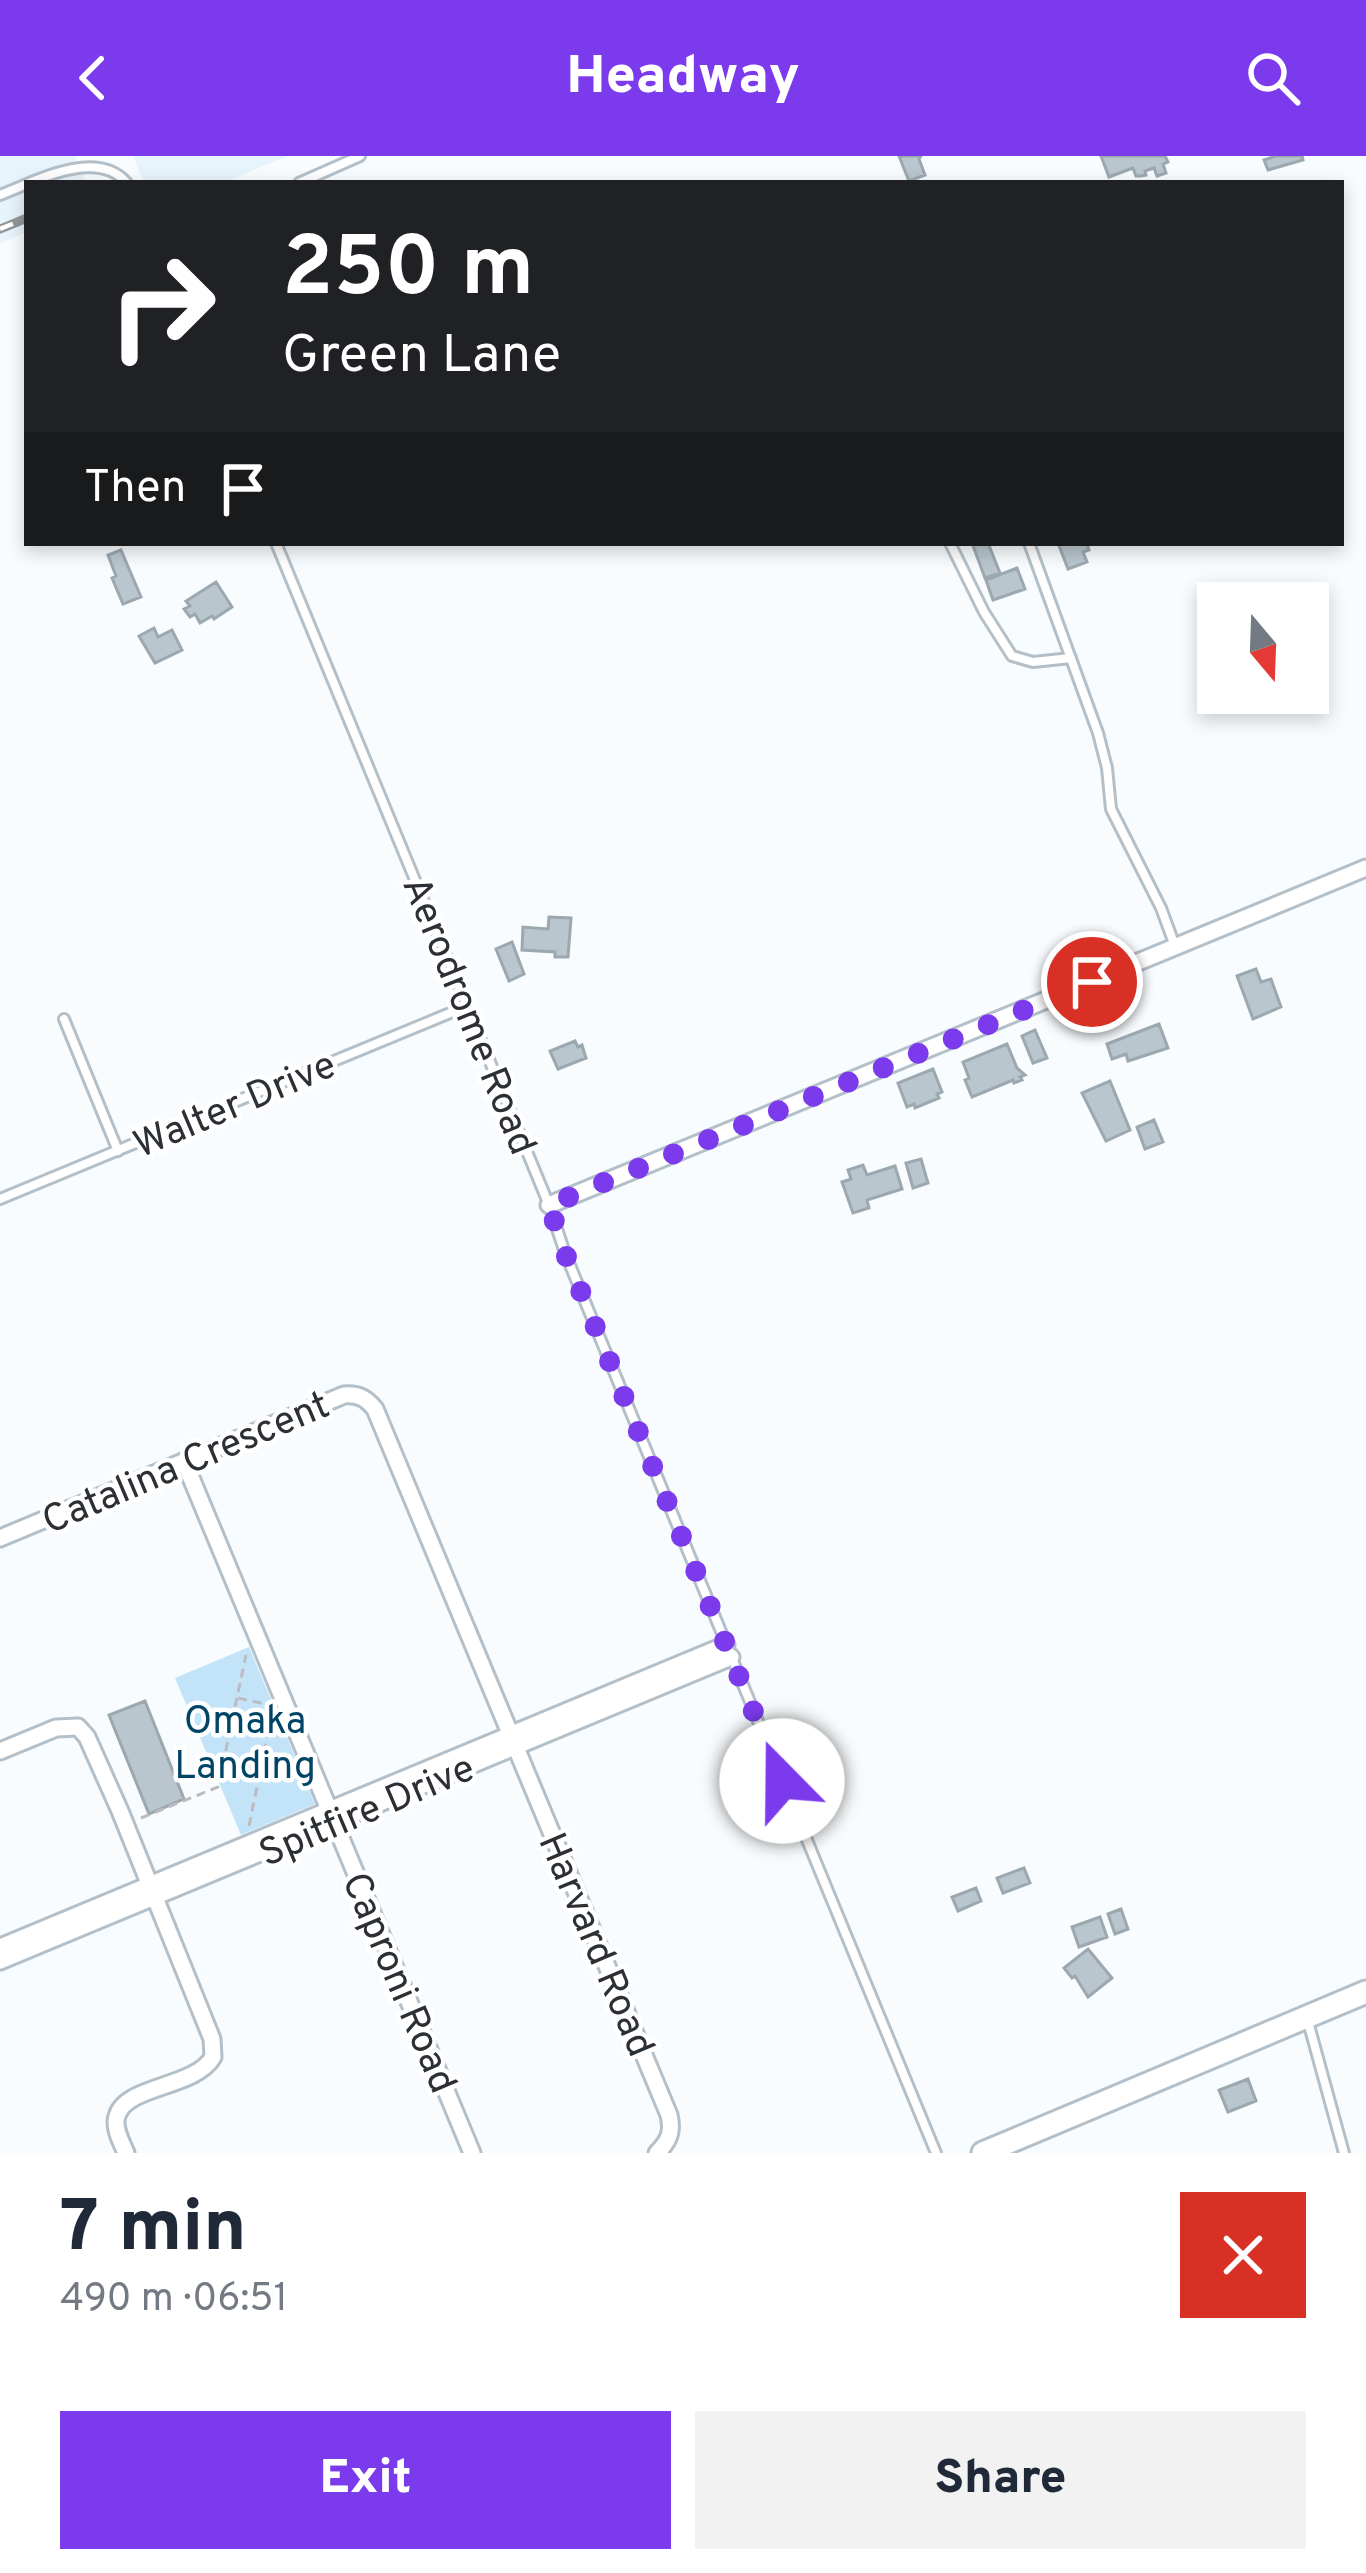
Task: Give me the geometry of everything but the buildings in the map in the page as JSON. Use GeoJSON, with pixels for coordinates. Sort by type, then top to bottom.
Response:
{"type":"FeatureCollection","features":[{"type":"Feature","properties":{"kind":"street"},"geometry":{"type":"LineString","coordinates":[[549,1205],[1366,868]]}},
{"type":"Feature","properties":{"kind":"street","name":"Catalina Crescent"},"geometry":{"type":"LineString","coordinates":[[0,1538],[344,1395],[363,1396],[375,1409],[513,1740]]}},
{"type":"Feature","properties":{"kind":"street","name":"Caproni Road"},"geometry":{"type":"LineString","coordinates":[[184,1461],[472,2153]]}},
{"type":"Feature","properties":{"kind":"street","name":"Spitfire Drive"},"geometry":{"type":"LineString","coordinates":[[0,1961],[152,1891],[729,1651]]}},
{"type":"Feature","properties":{"kind":"street"},"geometry":{"type":"LineString","coordinates":[[0,1751],[56,1728],[71,1726],[83,1732],[99,1760],[212,2039],[213,2057],[201,2071],[122,2107],[116,2127],[127,2153]]}},
{"type":"Feature","properties":{"kind":"street","name":"Harvard Road"},"geometry":{"type":"LineString","coordinates":[[513,1740],[669,2115],[670,2135],[656,2153]]}},
{"type":"Feature","properties":{"kind":"street","name":"Spitfire Drive"},"geometry":{"type":"LineString","coordinates":[[0,1947],[152,1891]]}},
{"type":"Feature","properties":{"kind":"street"},"geometry":{"type":"LineString","coordinates":[[983,2153],[1366,1992]]}},
{"type":"Feature","properties":{"kind":"lane"},"geometry":{"type":"LineString","coordinates":[[303,180],[360,156]]}},
{"type":"Feature","properties":{"kind":"lane"},"geometry":{"type":"LineString","coordinates":[[36,180],[92,160],[114,166],[125,180]]}},
{"type":"Feature","properties":{"kind":"lane","name":"Aerodrome Road"},"geometry":{"type":"LineString","coordinates":[[277,546],[936,2153]]}},
{"type":"Feature","properties":{"kind":"lane"},"geometry":{"type":"LineString","coordinates":[[951,546],[1012,656],[1034,662],[1071,658]]}},
{"type":"Feature","properties":{"kind":"lane"},"geometry":{"type":"LineString","coordinates":[[1031,546],[1098,733],[1111,809],[1176,947]]}},
{"type":"Feature","properties":{"kind":"lane","name":"Walter Drive"},"geometry":{"type":"LineString","coordinates":[[0,1199],[467,1006]]}},
{"type":"Feature","properties":{"kind":"lane"},"geometry":{"type":"LineString","coordinates":[[64,1019],[118,1151]]}},
{"type":"Feature","properties":{"kind":"lane"},"geometry":{"type":"LineString","coordinates":[[1307,2016],[1344,2153]]}},
{"type":"Feature","properties":{"kind":"path"},"geometry":{"type":"LineString","coordinates":[[134,1821],[218,1787],[248,1647]]}},
{"type":"Feature","properties":{"kind":"path"},"geometry":{"type":"LineString","coordinates":[[237,1698],[273,1707],[249,1828]]}},
{"type":"Feature","properties":{"kind":"shaded area"},"geometry":{"type":"Polygon","coordinates":[[[0,156],[75,156],[88,180],[24,180],[24,233],[0,243],[0,156]]]}},
{"type":"Feature","properties":{"kind":"shaded area"},"geometry":{"type":"Polygon","coordinates":[[[133,156],[288,156],[230,180],[143,180],[133,156]]]}},
{"type":"Feature","properties":{"kind":"green space","name":"Omaka Landing"},"geometry":{"type":"Polygon","coordinates":[[[249,1647],[315,1804],[241,1835],[175,1678],[249,1647]]]}},
{"type":"Feature","properties":{"kind":"railway"},"geometry":{"type":"LineString","coordinates":[[0,229],[24,219]]}},
{"type":"Feature","properties":{"kind":"route"},"geometry":{"type":"LineString","coordinates":[[782,1781],[549,1205],[1092,982]]}}]}
